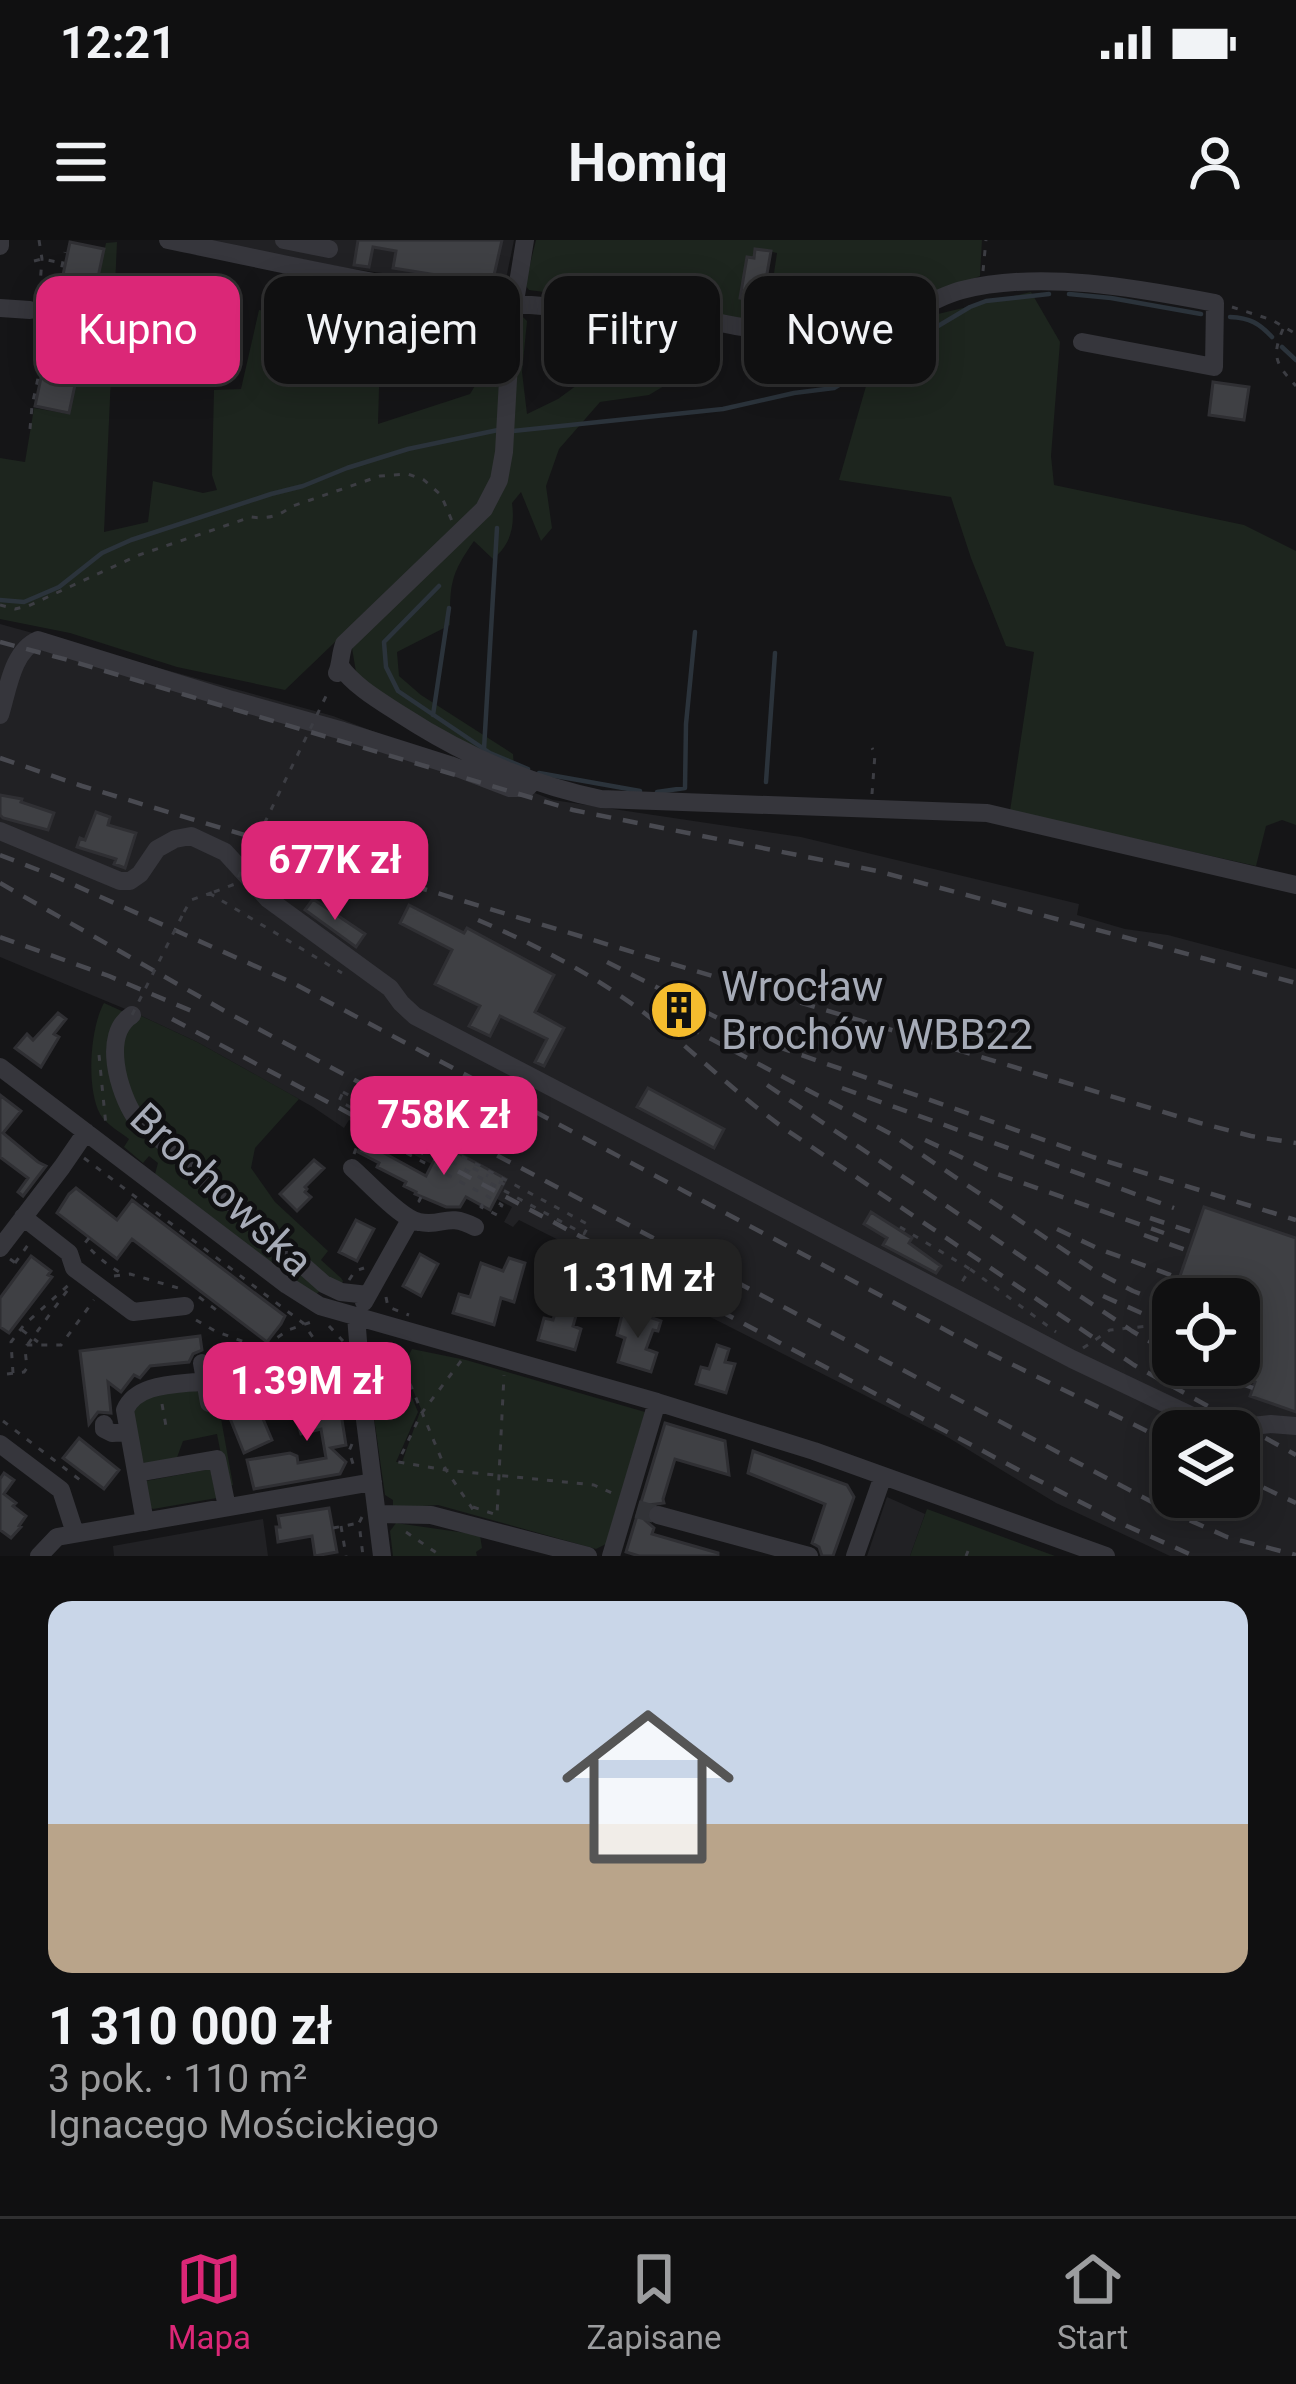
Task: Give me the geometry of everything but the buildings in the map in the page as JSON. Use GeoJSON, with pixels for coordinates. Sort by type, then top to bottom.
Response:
{"type":"FeatureCollection","features":[{"type":"Feature","properties":{"kind":"street"},"geometry":{"type":"LineString","coordinates":[[167,240],[350,276]]}},
{"type":"Feature","properties":{"kind":"street"},"geometry":{"type":"LineString","coordinates":[[284,240],[330,244],[325,272]]}},
{"type":"Feature","properties":{"kind":"street"},"geometry":{"type":"LineString","coordinates":[[519,276],[525,240]]}},
{"type":"Feature","properties":{"kind":"street"},"geometry":{"type":"LineString","coordinates":[[520,303],[642,309],[762,332],[833,336],[985,285],[1065,282],[1215,304],[1214,367],[1082,342]]}},
{"type":"Feature","properties":{"kind":"street"},"geometry":{"type":"LineString","coordinates":[[0,308],[30,310]]}},
{"type":"Feature","properties":{"kind":"street"},"geometry":{"type":"LineString","coordinates":[[509,384],[499,480],[484,508],[344,644],[335,678],[346,675],[451,746],[532,782],[601,799],[987,813],[1296,885]]}},
{"type":"Feature","properties":{"kind":"street"},"geometry":{"type":"LineString","coordinates":[[0,715],[20,654],[38,640],[344,731],[510,788],[527,788],[532,782]]}},
{"type":"Feature","properties":{"kind":"street"},"geometry":{"type":"LineString","coordinates":[[0,831],[120,881],[140,874],[158,849],[175,839],[191,836],[210,844],[225,851],[268,899],[390,988],[415,1016],[1194,1418],[1224,1429],[1296,1426]]}},
{"type":"Feature","properties":{"kind":"street","name":"Brochowska"},"geometry":{"type":"LineString","coordinates":[[131,1016],[119,1029],[116,1066],[120,1090],[135,1117],[324,1284],[341,1292],[376,1296]]}},
{"type":"Feature","properties":{"kind":"street"},"geometry":{"type":"LineString","coordinates":[[0,1067],[287,1286],[320,1306],[657,1402],[1106,1556]]}},
{"type":"Feature","properties":{"kind":"street"},"geometry":{"type":"LineString","coordinates":[[4,1253],[23,1217],[86,1132]]}},
{"type":"Feature","properties":{"kind":"street"},"geometry":{"type":"LineString","coordinates":[[352,1168],[418,1205],[424,1224],[458,1218],[475,1226]]}},
{"type":"Feature","properties":{"kind":"street"},"geometry":{"type":"LineString","coordinates":[[382,1556],[366,1517],[356,1316],[376,1296],[418,1205]]}},
{"type":"Feature","properties":{"kind":"street"},"geometry":{"type":"LineString","coordinates":[[23,1217],[69,1253],[74,1268],[133,1312],[178,1297]]}},
{"type":"Feature","properties":{"kind":"street"},"geometry":{"type":"LineString","coordinates":[[146,1522],[125,1410],[130,1398],[204,1372],[209,1403]]}},
{"type":"Feature","properties":{"kind":"street"},"geometry":{"type":"LineString","coordinates":[[611,1556],[657,1402]]}},
{"type":"Feature","properties":{"kind":"street"},"geometry":{"type":"LineString","coordinates":[[104,1424],[104,1430],[112,1433],[129,1432]]}},
{"type":"Feature","properties":{"kind":"street"},"geometry":{"type":"LineString","coordinates":[[0,1444],[61,1490],[75,1534]]}},
{"type":"Feature","properties":{"kind":"street"},"geometry":{"type":"LineString","coordinates":[[136,1473],[218,1459],[227,1507]]}},
{"type":"Feature","properties":{"kind":"street"},"geometry":{"type":"LineString","coordinates":[[855,1556],[883,1476]]}},
{"type":"Feature","properties":{"kind":"street"},"geometry":{"type":"LineString","coordinates":[[43,1551],[57,1538],[364,1478]]}},
{"type":"Feature","properties":{"kind":"street"},"geometry":{"type":"LineString","coordinates":[[366,1517],[472,1515],[588,1556]]}},
{"type":"Feature","properties":{"kind":"street"},"geometry":{"type":"LineString","coordinates":[[658,1515],[809,1556]]}},
{"type":"Feature","properties":{"kind":"path"},"geometry":{"type":"LineString","coordinates":[[985,285],[986,240]]}},
{"type":"Feature","properties":{"kind":"path"},"geometry":{"type":"LineString","coordinates":[[30,429],[65,252]]}},
{"type":"Feature","properties":{"kind":"path"},"geometry":{"type":"LineString","coordinates":[[34,261],[62,263]]}},
{"type":"Feature","properties":{"kind":"path"},"geometry":{"type":"LineString","coordinates":[[1215,304],[1272,320],[1296,334]]}},
{"type":"Feature","properties":{"kind":"path"},"geometry":{"type":"LineString","coordinates":[[1284,327],[1275,358],[1296,386]]}},
{"type":"Feature","properties":{"kind":"path"},"geometry":{"type":"LineString","coordinates":[[0,605],[28,606],[140,555],[251,517],[282,514],[290,507],[380,476],[416,476],[441,495],[460,533]]}},
{"type":"Feature","properties":{"kind":"path"},"geometry":{"type":"LineString","coordinates":[[131,1016],[190,900],[235,884],[335,678]]}},
{"type":"Feature","properties":{"kind":"path"},"geometry":{"type":"LineString","coordinates":[[871,808],[872,748]]}},
{"type":"Feature","properties":{"kind":"path"},"geometry":{"type":"LineString","coordinates":[[211,892],[352,978]]}},
{"type":"Feature","properties":{"kind":"path"},"geometry":{"type":"LineString","coordinates":[[473,1168],[584,1234],[590,1225],[504,1184],[473,1168],[338,1101],[343,1092],[473,1168],[488,1176]]}},
{"type":"Feature","properties":{"kind":"path"},"geometry":{"type":"LineString","coordinates":[[352,1168],[363,1130],[502,1205],[497,1215],[481,1207],[488,1200]]}},
{"type":"Feature","properties":{"kind":"path"},"geometry":{"type":"LineString","coordinates":[[73,1150],[303,1323],[339,1382],[349,1387]]}},
{"type":"Feature","properties":{"kind":"path"},"geometry":{"type":"LineString","coordinates":[[432,1179],[437,1170]]}},
{"type":"Feature","properties":{"kind":"path"},"geometry":{"type":"LineString","coordinates":[[900,1227],[970,1270],[1063,1338]]}},
{"type":"Feature","properties":{"kind":"path"},"geometry":{"type":"LineString","coordinates":[[85,1244],[106,1265],[178,1297],[215,1330],[258,1347],[318,1318]]}},
{"type":"Feature","properties":{"kind":"path"},"geometry":{"type":"LineString","coordinates":[[4,1253],[21,1267]]}},
{"type":"Feature","properties":{"kind":"path"},"geometry":{"type":"LineString","coordinates":[[952,1296],[970,1270]]}},
{"type":"Feature","properties":{"kind":"path"},"geometry":{"type":"LineString","coordinates":[[112,1277],[122,1274]]}},
{"type":"Feature","properties":{"kind":"path"},"geometry":{"type":"LineString","coordinates":[[67,1276],[73,1281],[10,1344],[10,1373],[27,1368],[27,1345],[74,1282]]}},
{"type":"Feature","properties":{"kind":"path"},"geometry":{"type":"LineString","coordinates":[[178,1297],[191,1292],[219,1312],[222,1308]]}},
{"type":"Feature","properties":{"kind":"path"},"geometry":{"type":"LineString","coordinates":[[376,1296],[416,1318]]}},
{"type":"Feature","properties":{"kind":"path"},"geometry":{"type":"LineString","coordinates":[[27,1345],[61,1345],[95,1298]]}},
{"type":"Feature","properties":{"kind":"path"},"geometry":{"type":"LineString","coordinates":[[1072,1359],[1086,1344],[1111,1330],[1152,1326]]}},
{"type":"Feature","properties":{"kind":"path"},"geometry":{"type":"LineString","coordinates":[[21,1329],[42,1345]]}},
{"type":"Feature","properties":{"kind":"path"},"geometry":{"type":"LineString","coordinates":[[377,1350],[387,1345],[391,1332]]}},
{"type":"Feature","properties":{"kind":"path"},"geometry":{"type":"LineString","coordinates":[[387,1345],[472,1515],[497,1515],[504,1368]]}},
{"type":"Feature","properties":{"kind":"path"},"geometry":{"type":"LineString","coordinates":[[469,1347],[421,1414],[398,1462],[594,1485],[629,1505]]}},
{"type":"Feature","properties":{"kind":"path"},"geometry":{"type":"LineString","coordinates":[[160,1397],[166,1426]]}},
{"type":"Feature","properties":{"kind":"path"},"geometry":{"type":"LineString","coordinates":[[3,1421],[80,1480],[85,1474]]}},
{"type":"Feature","properties":{"kind":"path"},"geometry":{"type":"LineString","coordinates":[[352,1444],[349,1450],[364,1478]]}},
{"type":"Feature","properties":{"kind":"path"},"geometry":{"type":"LineString","coordinates":[[333,1528],[366,1517],[363,1556]]}},
{"type":"Feature","properties":{"kind":"path"},"geometry":{"type":"LineString","coordinates":[[341,1526],[346,1556]]}},
{"type":"Feature","properties":{"kind":"path"},"geometry":{"type":"LineString","coordinates":[[401,1528],[441,1556]]}},
{"type":"Feature","properties":{"kind":"shaded area"},"geometry":{"type":"Polygon","coordinates":[[[206,240],[514,240],[507,276],[404,276],[206,240]]]}},
{"type":"Feature","properties":{"kind":"shaded area"},"geometry":{"type":"Polygon","coordinates":[[[536,240],[982,240],[980,276],[936,293],[936,276],[774,276],[777,253],[755,248],[753,258],[747,258],[740,298],[744,299],[744,319],[720,315],[720,276],[544,276],[544,292],[525,285],[536,240]]]}},
{"type":"Feature","properties":{"kind":"shaded area"},"geometry":{"type":"Polygon","coordinates":[[[117,242],[115,276],[99,276],[106,243],[117,242]]]}},
{"type":"Feature","properties":{"kind":"shaded area"},"geometry":{"type":"Polygon","coordinates":[[[1031,292],[1060,342],[1051,456],[1054,485],[1244,525],[1296,551],[1296,825],[1282,820],[1266,826],[1256,866],[1010,811],[1034,652],[1006,646],[951,497],[839,480],[867,384],[936,384],[936,314],[1031,292]]]}},
{"type":"Feature","properties":{"kind":"shaded area"},"geometry":{"type":"Polygon","coordinates":[[[259,310],[264,311],[264,384],[379,384],[378,424],[470,394],[476,384],[502,384],[495,472],[480,503],[285,690],[177,667],[70,633],[0,619],[0,458],[25,462],[34,408],[69,414],[75,384],[111,384],[104,532],[148,522],[153,481],[203,493],[217,490],[212,475],[214,390],[241,389],[259,310]]]}},
{"type":"Feature","properties":{"kind":"shaded area"},"geometry":{"type":"Polygon","coordinates":[[[521,315],[527,321],[522,372],[527,414],[578,384],[667,384],[649,395],[600,402],[559,449],[546,486],[552,528],[541,541],[521,492],[512,503],[510,534],[499,553],[493,559],[474,541],[460,563],[451,589],[450,625],[397,652],[399,676],[513,754],[514,767],[486,758],[370,688],[356,672],[352,648],[493,501],[511,384],[520,384],[521,315]]]}},
{"type":"Feature","properties":{"kind":"shaded area"},"geometry":{"type":"Polygon","coordinates":[[[0,624],[333,716],[553,800],[801,837],[1079,904],[1077,915],[1296,969],[1296,1556],[1170,1556],[1056,1503],[949,1438],[519,1220],[513,1227],[504,1222],[512,1207],[349,1120],[344,1128],[197,1042],[0,957],[0,624]]]}},
{"type":"Feature","properties":{"kind":"shaded area"},"geometry":{"type":"Polygon","coordinates":[[[104,1003],[197,1042],[299,1099],[255,1148],[251,1168],[275,1202],[328,1251],[321,1260],[341,1278],[340,1286],[330,1279],[312,1295],[155,1174],[158,1163],[149,1156],[143,1163],[124,1147],[129,1139],[103,1118],[93,1089],[93,1042],[104,1003]]]}},
{"type":"Feature","properties":{"kind":"shaded area"},"geometry":{"type":"Polygon","coordinates":[[[412,1349],[645,1412],[606,1544],[596,1549],[438,1505],[393,1508],[393,1500],[385,1495],[368,1375],[373,1363],[387,1353],[418,1412],[396,1462],[402,1462],[421,1409],[403,1367],[412,1349]]]}},
{"type":"Feature","properties":{"kind":"shaded area"},"geometry":{"type":"Polygon","coordinates":[[[189,1388],[205,1404],[218,1402],[233,1485],[227,1486],[217,1434],[183,1441],[175,1463],[142,1461],[130,1409],[134,1400],[189,1388]]]}},
{"type":"Feature","properties":{"kind":"shaded area"},"geometry":{"type":"Polygon","coordinates":[[[210,1469],[217,1498],[153,1509],[146,1505],[146,1481],[210,1469]]]}},
{"type":"Feature","properties":{"kind":"shaded area"},"geometry":{"type":"Polygon","coordinates":[[[887,1497],[925,1514],[910,1556],[867,1556],[887,1497]]]}},
{"type":"Feature","properties":{"kind":"shaded area"},"geometry":{"type":"Polygon","coordinates":[[[927,1509],[1055,1556],[910,1556],[927,1509]]]}},
{"type":"Feature","properties":{"kind":"shaded area"},"geometry":{"type":"Polygon","coordinates":[[[263,1519],[268,1556],[114,1556],[113,1546],[263,1519]]]}},
{"type":"Feature","properties":{"kind":"shaded area"},"geometry":{"type":"Polygon","coordinates":[[[396,1523],[480,1535],[482,1548],[477,1556],[393,1556],[390,1531],[396,1523]]]}},
{"type":"Feature","properties":{"kind":"waterway"},"geometry":{"type":"LineString","coordinates":[[513,431],[723,409],[834,388],[970,307],[1049,294]]}},
{"type":"Feature","properties":{"kind":"waterway"},"geometry":{"type":"LineString","coordinates":[[1069,294],[1201,314]]}},
{"type":"Feature","properties":{"kind":"waterway"},"geometry":{"type":"LineString","coordinates":[[1230,317],[1254,322],[1272,337]]}},
{"type":"Feature","properties":{"kind":"waterway"},"geometry":{"type":"LineString","coordinates":[[1282,347],[1296,360]]}},
{"type":"Feature","properties":{"kind":"waterway"},"geometry":{"type":"LineString","coordinates":[[0,600],[24,602],[59,587],[102,553],[131,540],[408,449],[498,430]]}},
{"type":"Feature","properties":{"kind":"waterway"},"geometry":{"type":"LineString","coordinates":[[484,749],[497,528]]}},
{"type":"Feature","properties":{"kind":"waterway"},"geometry":{"type":"LineString","coordinates":[[439,586],[384,642],[386,667],[398,691],[490,753],[528,769]]}},
{"type":"Feature","properties":{"kind":"waterway"},"geometry":{"type":"LineString","coordinates":[[433,715],[449,608]]}},
{"type":"Feature","properties":{"kind":"waterway"},"geometry":{"type":"LineString","coordinates":[[657,792],[685,788],[695,632]]}},
{"type":"Feature","properties":{"kind":"waterway"},"geometry":{"type":"LineString","coordinates":[[766,782],[775,653]]}},
{"type":"Feature","properties":{"kind":"waterway"},"geometry":{"type":"LineString","coordinates":[[539,773],[640,791]]}},
{"type":"Feature","properties":{"kind":"tunnel"},"geometry":{"type":"LineString","coordinates":[[637,1509],[658,1515]]}},
{"type":"Feature","properties":{"kind":"railway"},"geometry":{"type":"LineString","coordinates":[[0,642],[573,810],[877,871],[1296,983]]}},
{"type":"Feature","properties":{"kind":"railway"},"geometry":{"type":"LineString","coordinates":[[0,758],[1200,1123],[1296,1143]]}},
{"type":"Feature","properties":{"kind":"railway"},"geometry":{"type":"LineString","coordinates":[[0,855],[293,983],[981,1349],[1152,1434]]}},
{"type":"Feature","properties":{"kind":"railway"},"geometry":{"type":"LineString","coordinates":[[0,883],[230,1014],[1171,1512],[1227,1537],[1296,1555]]}},
{"type":"Feature","properties":{"kind":"railway"},"geometry":{"type":"LineString","coordinates":[[478,920],[616,993],[788,1131],[1134,1365],[1296,1455]]}},
{"type":"Feature","properties":{"kind":"railway"},"geometry":{"type":"LineString","coordinates":[[0,937],[201,1015]]}},
{"type":"Feature","properties":{"kind":"railway"},"geometry":{"type":"LineString","coordinates":[[607,962],[767,1043],[1093,1157],[1296,1220]]}},
{"type":"Feature","properties":{"kind":"railway"},"geometry":{"type":"LineString","coordinates":[[662,1013],[891,1134],[1095,1271],[1152,1298]]}},
{"type":"Feature","properties":{"kind":"railway"},"geometry":{"type":"LineString","coordinates":[[172,1019],[1028,1475],[1194,1556]]}},
{"type":"Feature","properties":{"kind":"railway"},"geometry":{"type":"LineString","coordinates":[[767,1085],[1152,1343]]}},
{"type":"Feature","properties":{"kind":"railway"},"geometry":{"type":"LineString","coordinates":[[842,1088],[1174,1208]]}},
{"type":"Feature","properties":{"kind":"railway"},"geometry":{"type":"LineString","coordinates":[[925,1140],[997,1174],[1164,1233]]}},
{"type":"Feature","properties":{"kind":"railway"},"geometry":{"type":"LineString","coordinates":[[1150,1218],[1195,1233]]}},
{"type":"Feature","properties":{"kind":"railway"},"geometry":{"type":"LineString","coordinates":[[1057,1229],[1179,1278]]}},
{"type":"Feature","properties":{"kind":"railway"},"geometry":{"type":"LineString","coordinates":[[1144,1235],[1189,1251]]}},
{"type":"Feature","properties":{"kind":"railway"},"geometry":{"type":"LineString","coordinates":[[1103,1296],[1152,1318]]}},
{"type":"Feature","properties":{"kind":"railway"},"geometry":{"type":"LineString","coordinates":[[1248,1386],[1253,1388]]}},
{"type":"Feature","properties":{"kind":"railway"},"geometry":{"type":"LineString","coordinates":[[1260,1486],[1296,1503]]}},
{"type":"Feature","properties":{"kind":"place","name":"Wrocław Brochów WBB22"},"geometry":{"type":"Point","coordinates":[679,1010]}}]}
